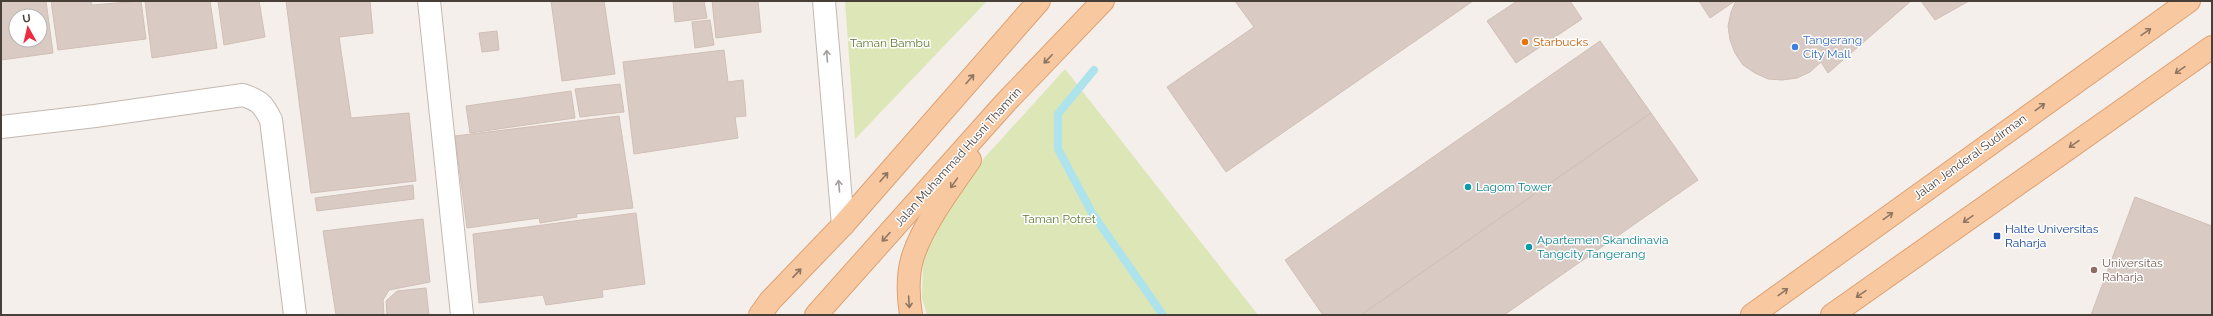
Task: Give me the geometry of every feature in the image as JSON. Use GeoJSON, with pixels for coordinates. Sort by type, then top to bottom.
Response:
{"type":"FeatureCollection","features":[{"type":"Feature","properties":{"kind":"main road"},"geometry":{"type":"LineString","coordinates":[[753,315],[765,308],[843,224],[1039,1]]}},
{"type":"Feature","properties":{"kind":"main road","name":"Jalan Muhammad Husni Thamrin"},"geometry":{"type":"LineString","coordinates":[[816,315],[1005,103],[1103,1]]}},
{"type":"Feature","properties":{"kind":"main road","name":"Jalan Jenderal Sudirman"},"geometry":{"type":"LineString","coordinates":[[1752,315],[2189,1]]}},
{"type":"Feature","properties":{"kind":"main road"},"geometry":{"type":"LineString","coordinates":[[1832,315],[2212,47]]}},
{"type":"Feature","properties":{"kind":"main road"},"geometry":{"type":"LineString","coordinates":[[910,315],[909,276],[913,256],[947,194],[984,141],[1005,103]]}},
{"type":"Feature","properties":{"kind":"street"},"geometry":{"type":"LineString","coordinates":[[429,1],[462,315]]}},
{"type":"Feature","properties":{"kind":"street"},"geometry":{"type":"LineString","coordinates":[[824,1],[843,224]]}},
{"type":"Feature","properties":{"kind":"street"},"geometry":{"type":"LineString","coordinates":[[1,127],[95,116],[243,95],[258,100],[266,108],[271,120],[295,315]]}},
{"type":"Feature","properties":{"kind":"green space","name":"Taman Bambu"},"geometry":{"type":"Polygon","coordinates":[[[845,1],[987,1],[855,139],[845,1]]]}},
{"type":"Feature","properties":{"kind":"green space","name":"Taman Potret"},"geometry":{"type":"Polygon","coordinates":[[[1065,69],[1258,315],[927,315],[922,298],[923,257],[941,220],[985,157],[1065,69]]]}},
{"type":"Feature","properties":{"kind":"building"},"geometry":{"type":"Polygon","coordinates":[[[1,1],[46,1],[47,8],[8,8],[8,48],[48,48],[48,16],[53,53],[1,60],[1,1]]]}},
{"type":"Feature","properties":{"kind":"building"},"geometry":{"type":"Polygon","coordinates":[[[51,1],[91,1],[92,5],[141,1],[146,39],[58,50],[51,1]]]}},
{"type":"Feature","properties":{"kind":"building"},"geometry":{"type":"Polygon","coordinates":[[[145,1],[210,1],[217,48],[152,58],[145,1]]]}},
{"type":"Feature","properties":{"kind":"building"},"geometry":{"type":"Polygon","coordinates":[[[218,1],[259,1],[265,37],[224,45],[218,1]]]}},
{"type":"Feature","properties":{"kind":"building"},"geometry":{"type":"Polygon","coordinates":[[[286,1],[370,1],[373,33],[339,37],[351,118],[409,113],[416,181],[311,193],[286,1]]]}},
{"type":"Feature","properties":{"kind":"building"},"geometry":{"type":"Polygon","coordinates":[[[551,1],[604,1],[615,74],[562,81],[551,1]]]}},
{"type":"Feature","properties":{"kind":"building"},"geometry":{"type":"Polygon","coordinates":[[[673,1],[704,1],[707,18],[675,22],[673,1]]]}},
{"type":"Feature","properties":{"kind":"building"},"geometry":{"type":"Polygon","coordinates":[[[712,1],[758,1],[761,32],[716,38],[712,1]]]}},
{"type":"Feature","properties":{"kind":"building"},"geometry":{"type":"Polygon","coordinates":[[[1235,1],[1473,1],[1226,172],[1167,87],[1254,27],[1235,1]]]}},
{"type":"Feature","properties":{"kind":"building","name":"Starbucks"},"geometry":{"type":"Polygon","coordinates":[[[1517,1],[1570,1],[1582,19],[1516,63],[1487,21],[1517,1]]]}},
{"type":"Feature","properties":{"kind":"building"},"geometry":{"type":"Polygon","coordinates":[[[1699,1],[1735,1],[1710,18],[1699,1]]]}},
{"type":"Feature","properties":{"kind":"building","name":"Tangerang City Mall"},"geometry":{"type":"Polygon","coordinates":[[[1736,1],[1911,1],[1828,73],[1821,62],[1810,72],[1797,78],[1782,80],[1768,79],[1755,73],[1743,65],[1735,53],[1730,40],[1728,26],[1731,12],[1736,1]]]}},
{"type":"Feature","properties":{"kind":"building"},"geometry":{"type":"Polygon","coordinates":[[[1921,1],[1969,1],[1935,20],[1921,1]]]}},
{"type":"Feature","properties":{"kind":"building"},"geometry":{"type":"Polygon","coordinates":[[[710,20],[714,45],[695,48],[692,22],[710,20]]]}},
{"type":"Feature","properties":{"kind":"building"},"geometry":{"type":"Polygon","coordinates":[[[497,31],[499,50],[482,52],[479,33],[497,31]]]}},
{"type":"Feature","properties":{"kind":"building","name":"Lagom Tower"},"geometry":{"type":"Polygon","coordinates":[[[1600,41],[1651,113],[1361,315],[1323,315],[1285,260],[1600,41]]]}},
{"type":"Feature","properties":{"kind":"building"},"geometry":{"type":"Polygon","coordinates":[[[724,50],[728,82],[743,80],[746,116],[735,117],[738,138],[634,154],[623,62],[724,50]]]}},
{"type":"Feature","properties":{"kind":"building"},"geometry":{"type":"Polygon","coordinates":[[[620,84],[624,112],[580,117],[575,89],[620,84]]]}},
{"type":"Feature","properties":{"kind":"building"},"geometry":{"type":"Polygon","coordinates":[[[571,91],[575,118],[470,133],[466,106],[571,91]]]}},
{"type":"Feature","properties":{"kind":"building","name":"Apartemen Skandinavia Tangcity Tangerang"},"geometry":{"type":"Polygon","coordinates":[[[1651,113],[1698,180],[1504,315],[1361,315],[1651,113]]]}},
{"type":"Feature","properties":{"kind":"building"},"geometry":{"type":"Polygon","coordinates":[[[619,116],[633,208],[576,214],[577,217],[540,223],[539,218],[467,228],[455,136],[619,116]]]}},
{"type":"Feature","properties":{"kind":"building"},"geometry":{"type":"Polygon","coordinates":[[[413,185],[414,199],[317,211],[315,198],[413,185]]]}},
{"type":"Feature","properties":{"kind":"building"},"geometry":{"type":"Polygon","coordinates":[[[2135,197],[2212,226],[2212,315],[2091,315],[2135,197]]]}},
{"type":"Feature","properties":{"kind":"building"},"geometry":{"type":"Polygon","coordinates":[[[636,213],[645,284],[602,290],[603,297],[546,305],[543,295],[479,303],[473,234],[636,213]]]}},
{"type":"Feature","properties":{"kind":"building"},"geometry":{"type":"Polygon","coordinates":[[[423,219],[430,282],[389,290],[383,300],[384,315],[336,315],[323,231],[423,219]]]}},
{"type":"Feature","properties":{"kind":"building"},"geometry":{"type":"Polygon","coordinates":[[[426,288],[429,315],[387,315],[386,301],[397,291],[426,288]]]}},
{"type":"Feature","properties":{"kind":"waterway"},"geometry":{"type":"LineString","coordinates":[[1094,70],[1058,114],[1058,149],[1092,213],[1163,315]]}},
{"type":"Feature","properties":{"kind":"place","name":"Starbucks"},"geometry":{"type":"Point","coordinates":[1525,42]}},
{"type":"Feature","properties":{"kind":"place","name":"Tangerang City Mall"},"geometry":{"type":"Point","coordinates":[1795,47]}},
{"type":"Feature","properties":{"kind":"place","name":"Lagom Tower"},"geometry":{"type":"Point","coordinates":[1468,187]}},
{"type":"Feature","properties":{"kind":"place","name":"Halte Universitas Raharja"},"geometry":{"type":"Point","coordinates":[1997,236]}},
{"type":"Feature","properties":{"kind":"place","name":"Apartemen Skandinavia Tangcity Tangerang"},"geometry":{"type":"Point","coordinates":[1529,247]}},
{"type":"Feature","properties":{"kind":"place","name":"Universitas Raharja"},"geometry":{"type":"Point","coordinates":[2094,270]}}]}
